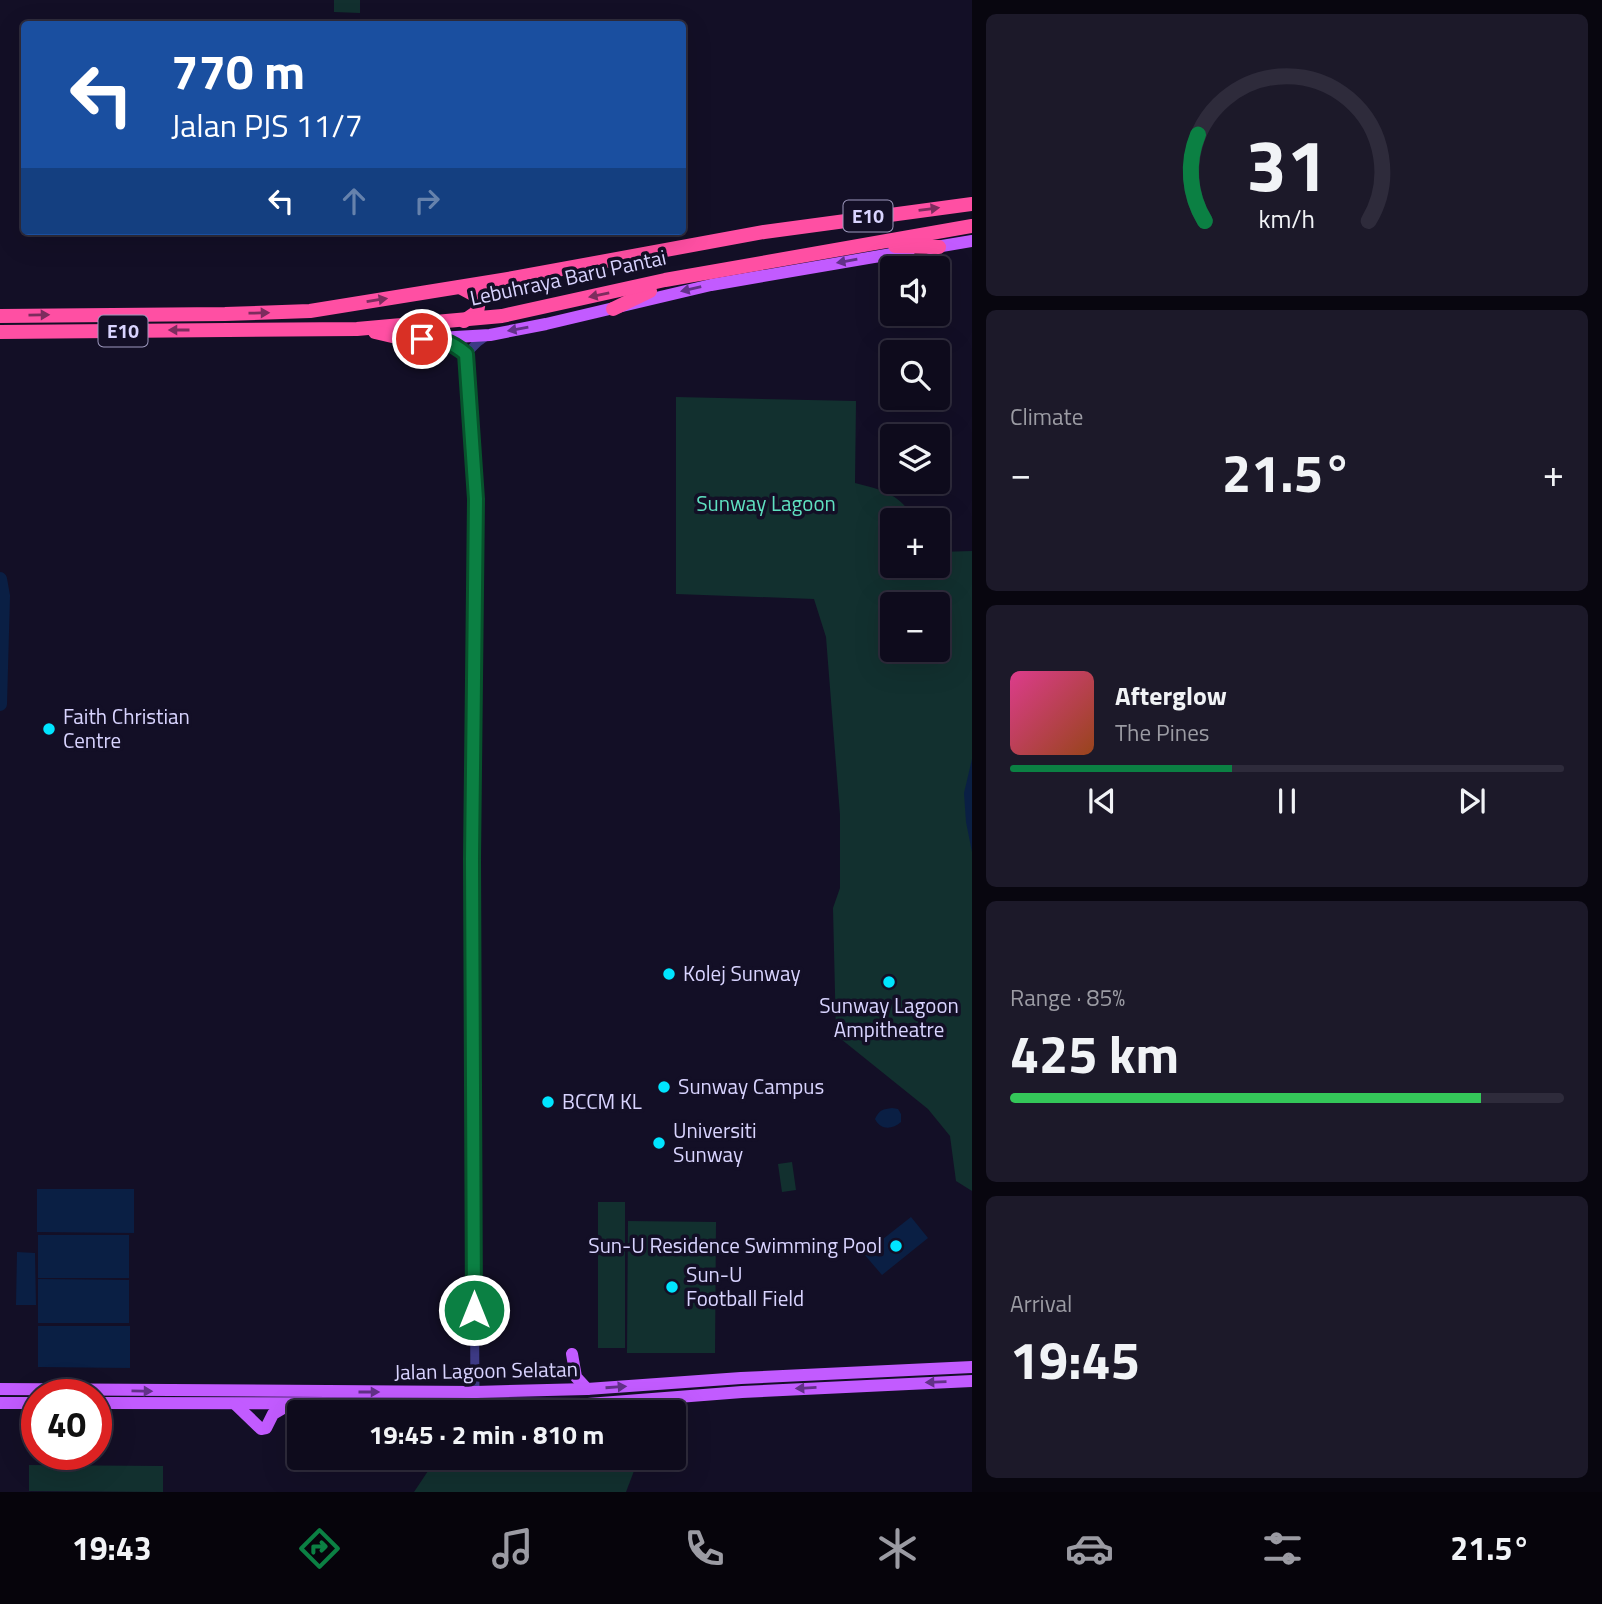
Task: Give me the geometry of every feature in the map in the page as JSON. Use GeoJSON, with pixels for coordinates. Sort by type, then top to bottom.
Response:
{"type":"FeatureCollection","features":[{"type":"Feature","properties":{"kind":"highway","name":"Lebuhraya Baru Pantai"},"geometry":{"type":"LineString","coordinates":[[0,316],[288,313],[460,287],[764,232],[972,204]]}},
{"type":"Feature","properties":{"kind":"highway","name":"Lebuhraya Baru Pantai"},"geometry":{"type":"LineString","coordinates":[[0,332],[356,328],[464,321],[502,316],[665,280],[972,226]]}},
{"type":"Feature","properties":{"kind":"highway"},"geometry":{"type":"LineString","coordinates":[[869,245],[939,247]]}},
{"type":"Feature","properties":{"kind":"highway"},"geometry":{"type":"LineString","coordinates":[[613,309],[654,289],[665,280]]}},
{"type":"Feature","properties":{"kind":"highway"},"geometry":{"type":"LineString","coordinates":[[460,287],[479,301],[477,312],[464,321]]}},
{"type":"Feature","properties":{"kind":"highway"},"geometry":{"type":"LineString","coordinates":[[356,328],[405,339],[438,338]]}},
{"type":"Feature","properties":{"kind":"main road"},"geometry":{"type":"LineString","coordinates":[[438,338],[490,335],[710,285],[972,241]]}},
{"type":"Feature","properties":{"kind":"main road"},"geometry":{"type":"LineString","coordinates":[[572,1354],[576,1377],[587,1389]]}},
{"type":"Feature","properties":{"kind":"main road","name":"Jalan Lagoon Selatan"},"geometry":{"type":"LineString","coordinates":[[413,1400],[475,1398],[741,1377],[972,1367]]}},
{"type":"Feature","properties":{"kind":"main road"},"geometry":{"type":"LineString","coordinates":[[741,1377],[742,1392]]}},
{"type":"Feature","properties":{"kind":"main road","name":"Jalan Lagoon Selatan"},"geometry":{"type":"LineString","coordinates":[[0,1389],[475,1398],[587,1404],[742,1392],[972,1381]]}},
{"type":"Feature","properties":{"kind":"main road"},"geometry":{"type":"LineString","coordinates":[[2,1404],[21,1403]]}},
{"type":"Feature","properties":{"kind":"main road","name":"Jalan Lagoon Selatan"},"geometry":{"type":"LineString","coordinates":[[112,1403],[287,1404]]}},
{"type":"Feature","properties":{"kind":"main road"},"geometry":{"type":"LineString","coordinates":[[235,1404],[261,1429],[273,1414],[287,1406]]}},
{"type":"Feature","properties":{"kind":"street"},"geometry":{"type":"LineString","coordinates":[[475,1398],[472,882],[476,499],[466,354],[490,335]]}},
{"type":"Feature","properties":{"kind":"street"},"geometry":{"type":"LineString","coordinates":[[438,338],[466,354]]}},
{"type":"Feature","properties":{"kind":"green space"},"geometry":{"type":"Polygon","coordinates":[[[334,0],[360,0],[360,13],[334,12],[334,0]]]}},
{"type":"Feature","properties":{"kind":"green space","name":"Sunway Lagoon"},"geometry":{"type":"Polygon","coordinates":[[[676,397],[856,401],[855,483],[880,490],[880,494],[889,494],[906,508],[880,508],[880,578],[950,578],[950,552],[972,551],[972,1191],[956,1181],[950,1136],[928,1109],[836,1035],[833,908],[840,888],[840,815],[826,637],[814,599],[676,594],[676,397]]]}},
{"type":"Feature","properties":{"kind":"green space"},"geometry":{"type":"Polygon","coordinates":[[[792,1162],[796,1190],[782,1192],[778,1164],[792,1162]]]}},
{"type":"Feature","properties":{"kind":"green space"},"geometry":{"type":"Polygon","coordinates":[[[598,1202],[625,1202],[625,1348],[598,1348],[598,1202]]]}},
{"type":"Feature","properties":{"kind":"green space","name":"Sun-U Football Field"},"geometry":{"type":"Polygon","coordinates":[[[628,1221],[716,1222],[715,1353],[627,1353],[628,1221]]]}},
{"type":"Feature","properties":{"kind":"green space"},"geometry":{"type":"Polygon","coordinates":[[[112,1466],[163,1466],[163,1492],[29,1491],[29,1470],[112,1470],[112,1466]]]}},
{"type":"Feature","properties":{"kind":"green space"},"geometry":{"type":"Polygon","coordinates":[[[634,1470],[626,1492],[414,1492],[428,1471],[634,1470]]]}},
{"type":"Feature","properties":{"kind":"water"},"geometry":{"type":"Polygon","coordinates":[[[972,759],[972,852],[964,793],[972,759]]]}},
{"type":"Feature","properties":{"kind":"water"},"geometry":{"type":"Polygon","coordinates":[[[898,1109],[901,1122],[883,1127],[875,1119],[884,1110],[898,1109]]]}},
{"type":"Feature","properties":{"kind":"water"},"geometry":{"type":"Polygon","coordinates":[[[37,1189],[134,1189],[134,1233],[37,1232],[37,1189]]]}},
{"type":"Feature","properties":{"kind":"water","name":"Sun-U Residence Swimming Pool"},"geometry":{"type":"Polygon","coordinates":[[[911,1217],[928,1238],[882,1275],[864,1254],[911,1217]]]}},
{"type":"Feature","properties":{"kind":"water"},"geometry":{"type":"Polygon","coordinates":[[[38,1235],[129,1235],[129,1278],[38,1278],[38,1235]]]}},
{"type":"Feature","properties":{"kind":"water"},"geometry":{"type":"Polygon","coordinates":[[[17,1252],[35,1253],[36,1305],[16,1305],[17,1252]]]}},
{"type":"Feature","properties":{"kind":"water"},"geometry":{"type":"Polygon","coordinates":[[[38,1279],[129,1280],[129,1323],[38,1323],[38,1279]]]}},
{"type":"Feature","properties":{"kind":"water"},"geometry":{"type":"Polygon","coordinates":[[[38,1326],[130,1326],[130,1368],[38,1367],[38,1326]]]}},
{"type":"Feature","properties":{"kind":"waterway"},"geometry":{"type":"LineString","coordinates":[[0,579],[3,596],[0,704]]}},
{"type":"Feature","properties":{"kind":"place","name":"Faith Christian Centre"},"geometry":{"type":"Point","coordinates":[49,729]}},
{"type":"Feature","properties":{"kind":"place","name":"Kolej Sunway"},"geometry":{"type":"Point","coordinates":[669,974]}},
{"type":"Feature","properties":{"kind":"place","name":"Sunway Lagoon Ampitheatre"},"geometry":{"type":"Point","coordinates":[889,982]}},
{"type":"Feature","properties":{"kind":"place","name":"Sunway Campus"},"geometry":{"type":"Point","coordinates":[664,1087]}},
{"type":"Feature","properties":{"kind":"place","name":"BCCM KL"},"geometry":{"type":"Point","coordinates":[548,1102]}},
{"type":"Feature","properties":{"kind":"place","name":"Universiti Sunway"},"geometry":{"type":"Point","coordinates":[659,1143]}},
{"type":"Feature","properties":{"kind":"place","name":"Sun-U Residence Swimming Pool"},"geometry":{"type":"Point","coordinates":[896,1246]}},
{"type":"Feature","properties":{"kind":"place","name":"Sun-U Football Field"},"geometry":{"type":"Point","coordinates":[672,1287]}},
{"type":"Feature","properties":{"kind":"route"},"geometry":{"type":"LineString","coordinates":[[422,339],[438,338],[466,354],[476,499],[472,859],[474,1310]]}}]}
